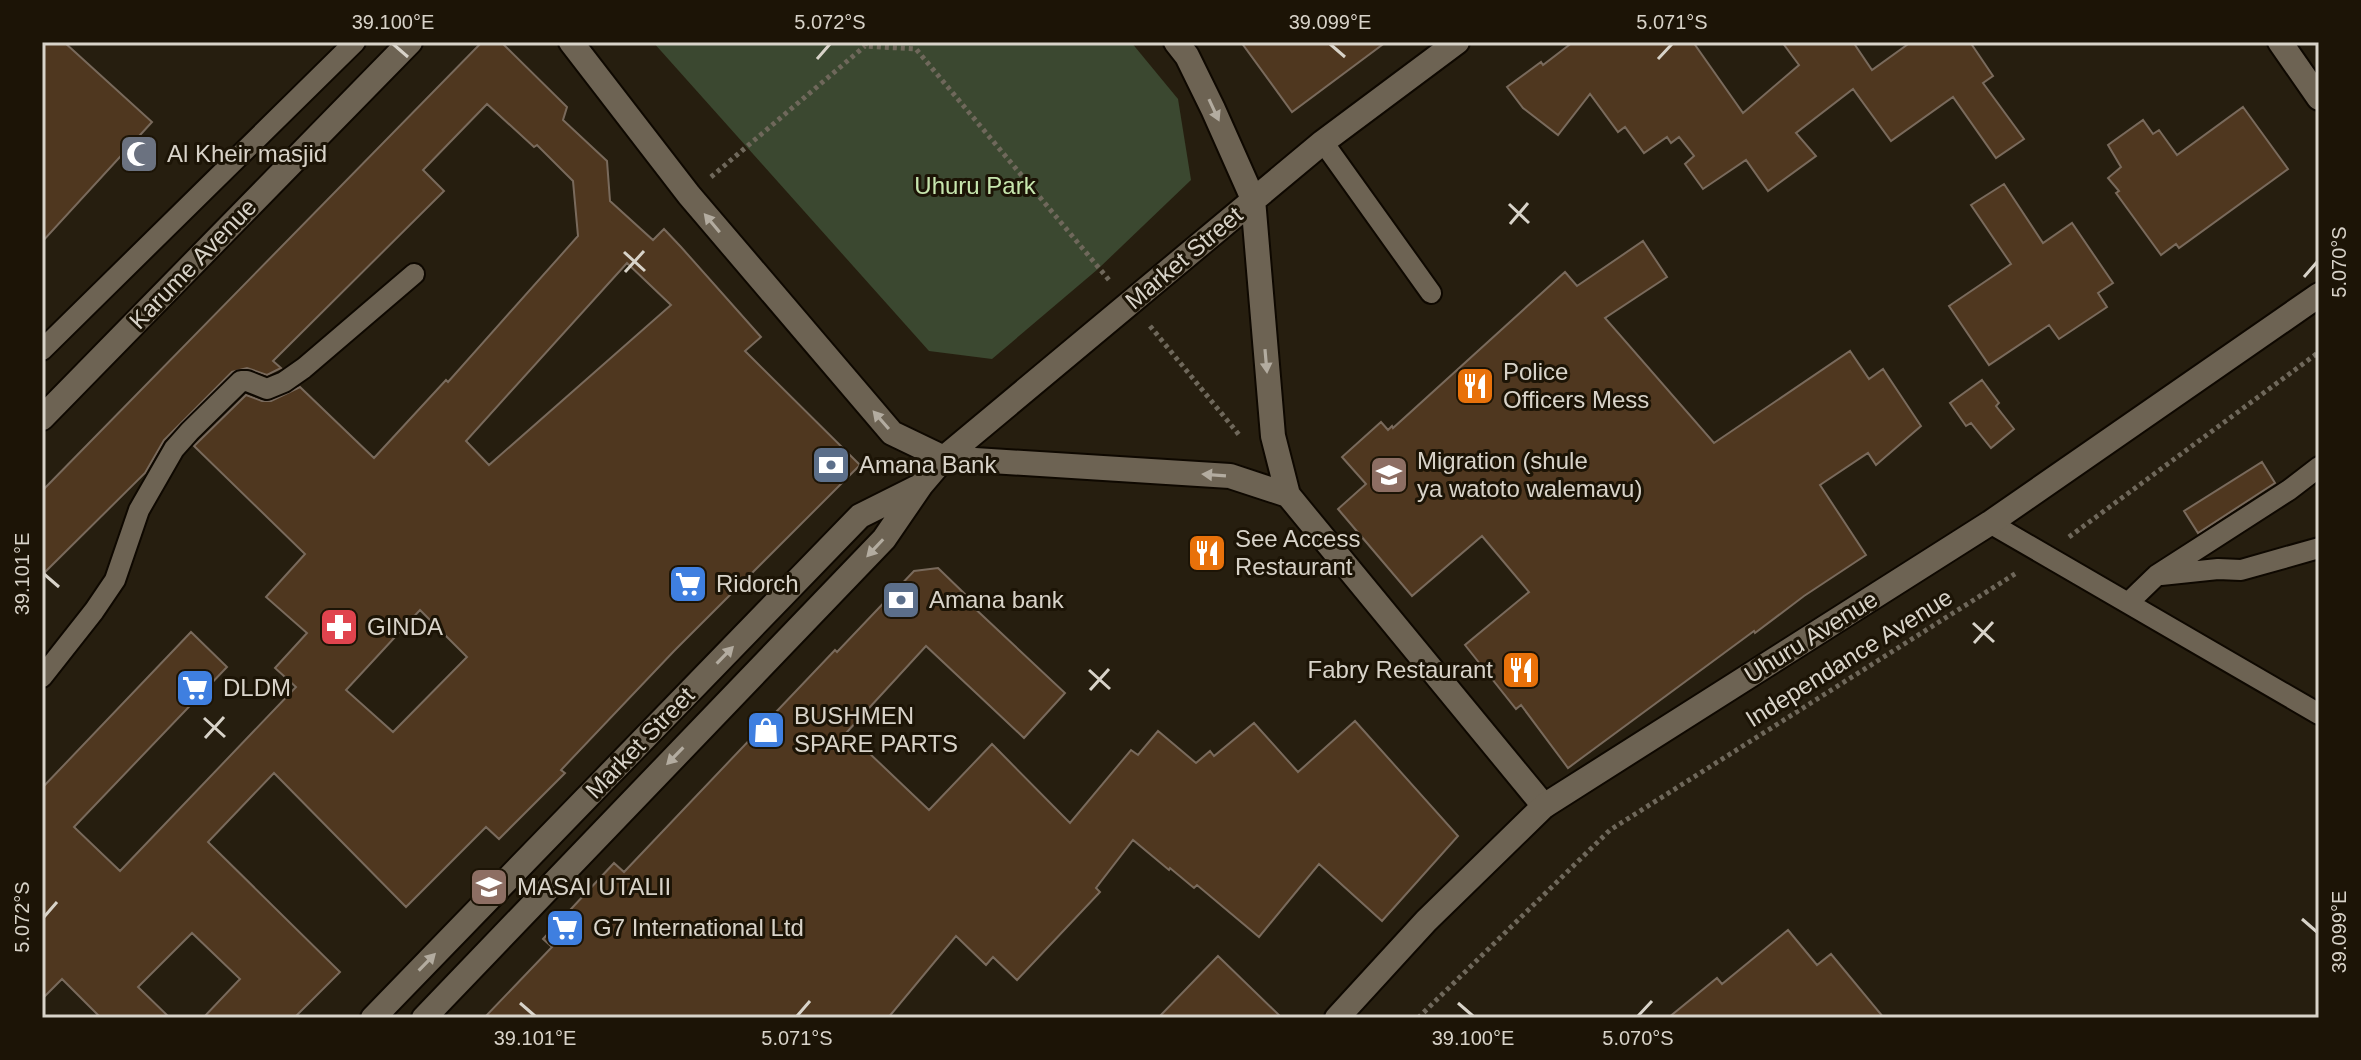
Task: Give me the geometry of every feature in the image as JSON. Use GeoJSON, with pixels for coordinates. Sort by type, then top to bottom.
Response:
{"type":"FeatureCollection","features":[{"type":"Feature","properties":{"kind":"street","name":"Karume Avenue"},"geometry":{"type":"LineString","coordinates":[[42,418],[410,42]]}},
{"type":"Feature","properties":{"kind":"street"},"geometry":{"type":"LineString","coordinates":[[571,42],[689,195],[892,433],[944,458],[1230,476],[1288,495]]}},
{"type":"Feature","properties":{"kind":"street"},"geometry":{"type":"LineString","coordinates":[[1176,42],[1187,56],[1213,109],[1253,199],[1273,436],[1288,495],[1544,806]]}},
{"type":"Feature","properties":{"kind":"street","name":"Market Street"},"geometry":{"type":"LineString","coordinates":[[424,1018],[884,539],[921,485],[944,458],[1323,142],[1457,42]]}},
{"type":"Feature","properties":{"kind":"street"},"geometry":{"type":"LineString","coordinates":[[2280,42],[2319,98]]}},
{"type":"Feature","properties":{"kind":"street","name":"Uhuru Avenue"},"geometry":{"type":"LineString","coordinates":[[1337,1018],[1426,921],[1544,806],[1990,523],[2319,295]]}},
{"type":"Feature","properties":{"kind":"street","name":"Market Street"},"geometry":{"type":"LineString","coordinates":[[373,1018],[860,516],[921,485]]}},
{"type":"Feature","properties":{"kind":"lane"},"geometry":{"type":"LineString","coordinates":[[42,350],[355,42]]}},
{"type":"Feature","properties":{"kind":"lane"},"geometry":{"type":"LineString","coordinates":[[1323,142],[1431,293]]}},
{"type":"Feature","properties":{"kind":"lane"},"geometry":{"type":"LineString","coordinates":[[42,677],[115,580],[139,510],[174,449],[190,431],[241,381],[267,389],[284,382],[414,274]]}},
{"type":"Feature","properties":{"kind":"lane"},"geometry":{"type":"LineString","coordinates":[[2128,603],[2157,575],[2289,490],[2319,467]]}},
{"type":"Feature","properties":{"kind":"lane"},"geometry":{"type":"LineString","coordinates":[[1990,523],[2319,714]]}},
{"type":"Feature","properties":{"kind":"lane"},"geometry":{"type":"LineString","coordinates":[[2157,575],[2241,570],[2319,548]]}},
{"type":"Feature","properties":{"kind":"path"},"geometry":{"type":"LineString","coordinates":[[689,195],[866,44],[917,46],[1098,269],[1131,303],[1249,447]]}},
{"type":"Feature","properties":{"kind":"path","name":"Independance Avenue"},"geometry":{"type":"LineString","coordinates":[[1418,1018],[1610,830],[2045,555],[2319,352]]}},
{"type":"Feature","properties":{"kind":"green space","name":"Uhuru Park"},"geometry":{"type":"Polygon","coordinates":[[[653,42],[1131,42],[1178,99],[1191,180],[1098,269],[992,359],[929,351],[653,42]]]}},
{"type":"Feature","properties":{"kind":"building"},"geometry":{"type":"Polygon","coordinates":[[[42,42],[64,42],[152,122],[42,242],[42,42]]]}},
{"type":"Feature","properties":{"kind":"building"},"geometry":{"type":"Polygon","coordinates":[[[482,42],[501,42],[567,107],[563,120],[607,161],[610,201],[653,240],[664,229],[761,337],[745,351],[860,465],[674,651],[561,770],[565,773],[499,839],[486,827],[406,907],[274,773],[208,842],[340,972],[294,1018],[203,1018],[240,979],[192,933],[138,987],[170,1018],[101,1018],[62,979],[42,999],[42,788],[191,632],[227,667],[74,827],[120,871],[296,687],[275,668],[307,633],[266,597],[305,554],[194,446],[246,395],[271,401],[300,387],[374,458],[446,380],[448,382],[578,236],[573,181],[537,145],[534,147],[487,104],[423,170],[444,191],[273,361],[281,368],[267,375],[247,368],[232,372],[164,440],[145,473],[42,575],[42,491],[482,42]],[[627,263],[466,441],[489,465],[671,305],[627,263]],[[420,610],[346,690],[393,732],[467,657],[420,610]]]}},
{"type":"Feature","properties":{"kind":"building"},"geometry":{"type":"Polygon","coordinates":[[[1241,42],[1386,42],[1292,112],[1241,42]]]}},
{"type":"Feature","properties":{"kind":"building"},"geometry":{"type":"Polygon","coordinates":[[[1573,42],[1693,42],[1743,113],[1799,65],[1782,42],[1853,42],[1872,70],[1911,42],[1970,42],[1993,76],[1983,83],[2024,139],[1996,158],[1953,97],[1891,141],[1853,89],[1796,133],[1816,156],[1768,191],[1746,160],[1703,189],[1685,164],[1694,156],[1679,137],[1671,143],[1667,137],[1644,153],[1625,127],[1618,132],[1590,94],[1558,135],[1523,108],[1507,87],[1573,42]]]}},
{"type":"Feature","properties":{"kind":"building"},"geometry":{"type":"Polygon","coordinates":[[[2243,107],[2288,169],[2179,248],[2176,244],[2161,255],[2108,178],[2121,167],[2108,145],[2143,120],[2153,134],[2159,130],[2177,155],[2243,107]]]}},
{"type":"Feature","properties":{"kind":"building"},"geometry":{"type":"Polygon","coordinates":[[[2004,184],[2043,243],[2072,223],[2113,283],[2098,293],[2107,307],[2059,339],[2049,325],[1989,365],[1949,306],[2011,264],[1971,205],[2004,184]]]}},
{"type":"Feature","properties":{"kind":"building"},"geometry":{"type":"Polygon","coordinates":[[[1643,241],[1667,277],[1605,318],[1714,443],[1850,351],[1869,379],[1883,369],[1921,426],[1876,465],[1868,453],[1820,485],[1866,555],[1754,631],[1568,768],[1521,705],[1516,709],[1465,645],[1529,592],[1482,536],[1412,596],[1338,509],[1366,484],[1342,457],[1381,422],[1388,430],[1393,428],[1565,272],[1577,286],[1643,241]]]}},
{"type":"Feature","properties":{"kind":"building"},"geometry":{"type":"Polygon","coordinates":[[[1982,380],[1999,403],[1996,406],[2014,429],[1991,448],[1971,423],[1966,426],[1950,403],[1982,380]]]}},
{"type":"Feature","properties":{"kind":"building"},"geometry":{"type":"Polygon","coordinates":[[[2262,462],[2275,483],[2198,533],[2184,511],[2262,462]]]}},
{"type":"Feature","properties":{"kind":"building"},"geometry":{"type":"Polygon","coordinates":[[[938,568],[970,599],[968,602],[1065,693],[1024,738],[926,646],[847,732],[929,810],[992,744],[1070,823],[1131,750],[1138,755],[1158,731],[1196,763],[1210,751],[1214,756],[1254,723],[1298,772],[1355,721],[1458,836],[1382,921],[1319,864],[1259,937],[1197,885],[1194,888],[1133,840],[1096,888],[1100,892],[1017,980],[993,957],[986,965],[956,936],[888,1018],[484,1018],[552,947],[543,939],[614,863],[624,872],[914,571],[938,568]]]}},
{"type":"Feature","properties":{"kind":"building"},"geometry":{"type":"Polygon","coordinates":[[[1788,930],[1817,965],[1831,954],[1884,1018],[1668,1018],[1717,978],[1722,984],[1788,930]]]}},
{"type":"Feature","properties":{"kind":"building"},"geometry":{"type":"Polygon","coordinates":[[[1218,956],[1282,1018],[1158,1018],[1218,956]]]}},
{"type":"Feature","properties":{"kind":"place","name":"Al Kheir masjid"},"geometry":{"type":"Point","coordinates":[139,154]}},
{"type":"Feature","properties":{"kind":"place","name":"Police Officers Mess"},"geometry":{"type":"Point","coordinates":[1475,386]}},
{"type":"Feature","properties":{"kind":"place","name":"Amana Bank"},"geometry":{"type":"Point","coordinates":[831,465]}},
{"type":"Feature","properties":{"kind":"place","name":"Migration (shule ya watoto walemavu)"},"geometry":{"type":"Point","coordinates":[1389,475]}},
{"type":"Feature","properties":{"kind":"place","name":"See Access Restaurant"},"geometry":{"type":"Point","coordinates":[1207,553]}},
{"type":"Feature","properties":{"kind":"place","name":"Ridorch"},"geometry":{"type":"Point","coordinates":[688,584]}},
{"type":"Feature","properties":{"kind":"place","name":"Amana bank"},"geometry":{"type":"Point","coordinates":[901,600]}},
{"type":"Feature","properties":{"kind":"place","name":"GINDA"},"geometry":{"type":"Point","coordinates":[339,627]}},
{"type":"Feature","properties":{"kind":"place","name":"Fabry Restaurant"},"geometry":{"type":"Point","coordinates":[1521,670]}},
{"type":"Feature","properties":{"kind":"place","name":"DLDM"},"geometry":{"type":"Point","coordinates":[195,688]}},
{"type":"Feature","properties":{"kind":"place","name":"BUSHMEN SPARE PARTS"},"geometry":{"type":"Point","coordinates":[766,730]}},
{"type":"Feature","properties":{"kind":"place","name":"MASAI UTALII"},"geometry":{"type":"Point","coordinates":[489,887]}},
{"type":"Feature","properties":{"kind":"place","name":"G7 International Ltd"},"geometry":{"type":"Point","coordinates":[565,928]}}]}
